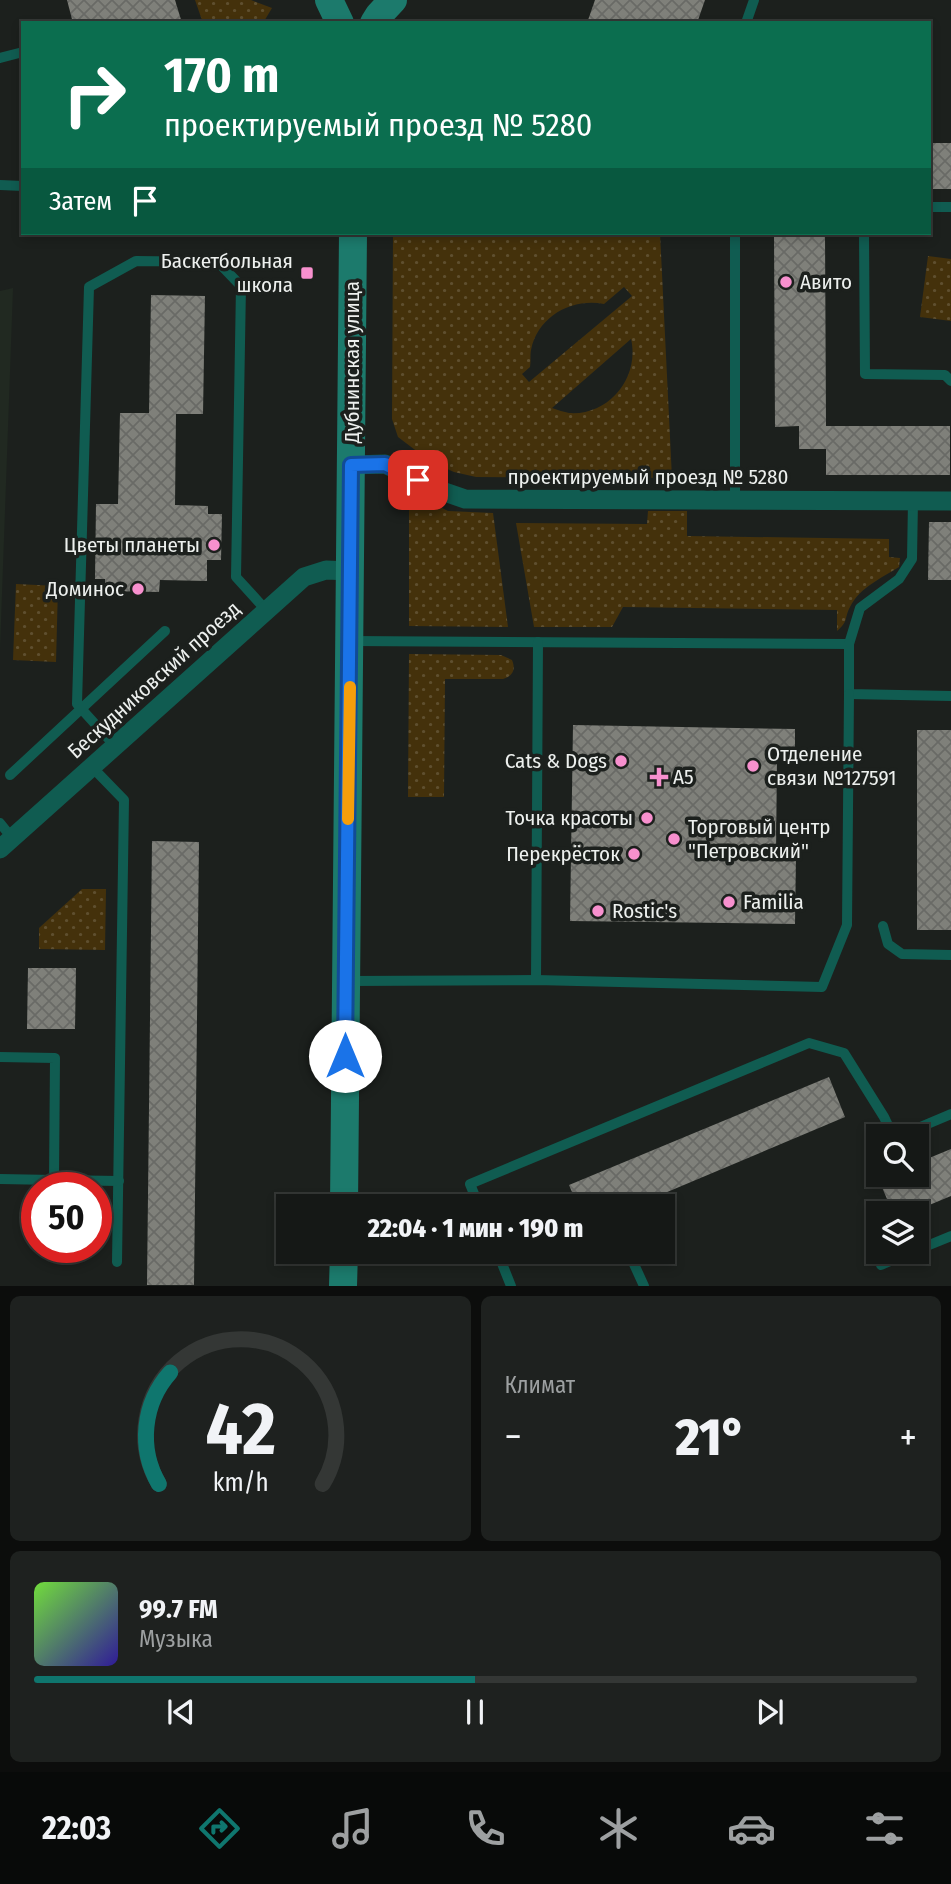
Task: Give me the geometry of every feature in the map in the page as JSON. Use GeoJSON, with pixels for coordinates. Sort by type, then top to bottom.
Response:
{"type":"FeatureCollection","features":[{"type":"Feature","properties":{"kind":"main road"},"geometry":{"type":"LineString","coordinates":[[329,0],[339,21]]}},
{"type":"Feature","properties":{"kind":"main road"},"geometry":{"type":"LineString","coordinates":[[375,21],[393,0]]}},
{"type":"Feature","properties":{"kind":"main road","name":"Дубнинская улица"},"geometry":{"type":"LineString","coordinates":[[344,1194],[353,235]]}},
{"type":"Feature","properties":{"kind":"main road"},"geometry":{"type":"LineString","coordinates":[[343,1286],[344,1264]]}},
{"type":"Feature","properties":{"kind":"street","name":"проектируемый проезд № 5280"},"geometry":{"type":"LineString","coordinates":[[351,465],[385,464],[436,489],[465,499],[951,500]]}},
{"type":"Feature","properties":{"kind":"street","name":"Бескудниковский проезд"},"geometry":{"type":"LineString","coordinates":[[4,837],[92,767],[304,577],[326,570],[350,570]]}},
{"type":"Feature","properties":{"kind":"lane"},"geometry":{"type":"LineString","coordinates":[[747,21],[754,0]]}},
{"type":"Feature","properties":{"kind":"lane"},"geometry":{"type":"LineString","coordinates":[[0,58],[21,53]]}},
{"type":"Feature","properties":{"kind":"lane"},"geometry":{"type":"LineString","coordinates":[[0,185],[21,186]]}},
{"type":"Feature","properties":{"kind":"lane"},"geometry":{"type":"LineString","coordinates":[[931,207],[951,207]]}},
{"type":"Feature","properties":{"kind":"lane"},"geometry":{"type":"LineString","coordinates":[[735,235],[735,500]]}},
{"type":"Feature","properties":{"kind":"lane"},"geometry":{"type":"LineString","coordinates":[[864,235],[865,374],[945,375],[951,381]]}},
{"type":"Feature","properties":{"kind":"lane"},"geometry":{"type":"LineString","coordinates":[[115,746],[77,704],[89,287],[136,261],[218,262],[241,286],[236,577],[266,610]]}},
{"type":"Feature","properties":{"kind":"lane"},"geometry":{"type":"LineString","coordinates":[[346,981],[536,980],[822,987],[847,925],[849,644],[860,608],[899,579],[912,559],[913,501]]}},
{"type":"Feature","properties":{"kind":"lane"},"geometry":{"type":"LineString","coordinates":[[10,775],[165,631]]}},
{"type":"Feature","properties":{"kind":"lane"},"geometry":{"type":"LineString","coordinates":[[350,641],[849,644]]}},
{"type":"Feature","properties":{"kind":"lane"},"geometry":{"type":"LineString","coordinates":[[536,980],[538,642]]}},
{"type":"Feature","properties":{"kind":"lane"},"geometry":{"type":"LineString","coordinates":[[849,694],[951,696]]}},
{"type":"Feature","properties":{"kind":"lane"},"geometry":{"type":"LineString","coordinates":[[92,767],[124,800],[117,1262]]}},
{"type":"Feature","properties":{"kind":"lane"},"geometry":{"type":"LineString","coordinates":[[883,926],[888,944],[902,954],[951,956]]}},
{"type":"Feature","properties":{"kind":"lane"},"geometry":{"type":"LineString","coordinates":[[474,1194],[470,1184],[809,1043],[844,1053],[887,1124]]}},
{"type":"Feature","properties":{"kind":"lane"},"geometry":{"type":"LineString","coordinates":[[0,1057],[55,1058],[54,1172]]}},
{"type":"Feature","properties":{"kind":"lane"},"geometry":{"type":"LineString","coordinates":[[927,1124],[951,1114]]}},
{"type":"Feature","properties":{"kind":"lane"},"geometry":{"type":"LineString","coordinates":[[0,1179],[21,1179]]}},
{"type":"Feature","properties":{"kind":"lane"},"geometry":{"type":"LineString","coordinates":[[112,1181],[119,1181]]}},
{"type":"Feature","properties":{"kind":"lane"},"geometry":{"type":"LineString","coordinates":[[929,1245],[951,1236]]}},
{"type":"Feature","properties":{"kind":"lane"},"geometry":{"type":"LineString","coordinates":[[502,1264],[511,1286]]}},
{"type":"Feature","properties":{"kind":"lane"},"geometry":{"type":"LineString","coordinates":[[634,1264],[644,1286]]}},
{"type":"Feature","properties":{"kind":"shaded area"},"geometry":{"type":"Polygon","coordinates":[[[195,0],[251,0],[272,8],[264,21],[202,21],[195,0]]]}},
{"type":"Feature","properties":{"kind":"shaded area"},"geometry":{"type":"Polygon","coordinates":[[[393,235],[660,235],[672,478],[476,477],[454,472],[431,462],[398,437],[392,419],[393,235]],[[624,287],[604,304],[580,304],[558,312],[541,328],[535,338],[530,367],[522,374],[529,382],[632,296],[624,287]],[[631,339],[552,408],[569,413],[584,412],[609,401],[626,380],[633,353],[631,339]]]}},
{"type":"Feature","properties":{"kind":"shaded area"},"geometry":{"type":"Polygon","coordinates":[[[928,256],[951,259],[951,321],[920,317],[928,256]]]}},
{"type":"Feature","properties":{"kind":"shaded area"},"geometry":{"type":"Polygon","coordinates":[[[13,288],[0,649],[0,291],[13,288]]]}},
{"type":"Feature","properties":{"kind":"shaded area"},"geometry":{"type":"Polygon","coordinates":[[[409,491],[448,511],[493,513],[508,627],[409,626],[409,491]]]}},
{"type":"Feature","properties":{"kind":"shaded area"},"geometry":{"type":"Polygon","coordinates":[[[648,511],[687,511],[687,536],[889,539],[889,557],[900,558],[899,567],[859,594],[837,631],[837,610],[623,607],[612,627],[534,627],[516,523],[647,524],[648,511]]]}},
{"type":"Feature","properties":{"kind":"shaded area"},"geometry":{"type":"Polygon","coordinates":[[[16,584],[58,586],[56,662],[13,660],[16,584]]]}},
{"type":"Feature","properties":{"kind":"shaded area"},"geometry":{"type":"Polygon","coordinates":[[[409,654],[501,655],[512,660],[514,667],[513,672],[503,679],[445,679],[444,797],[408,797],[409,654]]]}},
{"type":"Feature","properties":{"kind":"shaded area"},"geometry":{"type":"Polygon","coordinates":[[[82,889],[106,889],[105,950],[39,949],[39,928],[82,889]]]}},
{"type":"Feature","properties":{"kind":"building"},"geometry":{"type":"Polygon","coordinates":[[[67,0],[175,0],[181,21],[72,21],[67,0]]]}},
{"type":"Feature","properties":{"kind":"building"},"geometry":{"type":"Polygon","coordinates":[[[595,0],[705,0],[698,21],[588,21],[595,0]]]}},
{"type":"Feature","properties":{"kind":"building"},"geometry":{"type":"Polygon","coordinates":[[[931,143],[951,143],[951,189],[931,189],[931,143]]]}},
{"type":"Feature","properties":{"kind":"building"},"geometry":{"type":"Polygon","coordinates":[[[774,235],[825,235],[826,426],[950,426],[950,475],[826,475],[826,449],[799,449],[799,426],[775,427],[774,235]]]}},
{"type":"Feature","properties":{"kind":"building"},"geometry":{"type":"Polygon","coordinates":[[[151,295],[205,296],[203,414],[176,414],[175,505],[208,506],[208,514],[222,514],[221,560],[207,560],[207,581],[160,580],[159,592],[105,591],[105,579],[95,579],[96,504],[118,504],[120,413],[149,413],[151,295]]]}},
{"type":"Feature","properties":{"kind":"building"},"geometry":{"type":"Polygon","coordinates":[[[929,522],[951,522],[951,580],[928,580],[929,522]]]}},
{"type":"Feature","properties":{"kind":"building","name":"Торговый центр \"Петровский\""},"geometry":{"type":"Polygon","coordinates":[[[573,725],[795,729],[795,757],[777,757],[776,855],[796,855],[795,924],[570,921],[573,725]]]}},
{"type":"Feature","properties":{"kind":"building"},"geometry":{"type":"Polygon","coordinates":[[[917,730],[951,730],[951,930],[917,930],[917,730]]]}},
{"type":"Feature","properties":{"kind":"building"},"geometry":{"type":"Polygon","coordinates":[[[152,841],[199,842],[194,1285],[147,1285],[152,841]]]}},
{"type":"Feature","properties":{"kind":"building"},"geometry":{"type":"Polygon","coordinates":[[[28,968],[76,968],[75,1029],[27,1029],[28,968]]]}},
{"type":"Feature","properties":{"kind":"building"},"geometry":{"type":"Polygon","coordinates":[[[829,1077],[845,1117],[662,1194],[573,1194],[569,1185],[829,1077]]]}},
{"type":"Feature","properties":{"kind":"building"},"geometry":{"type":"Polygon","coordinates":[[[951,1149],[951,1196],[929,1205],[929,1201],[888,1201],[882,1187],[929,1187],[929,1158],[951,1149]]]}},
{"type":"Feature","properties":{"kind":"slow traffic"},"geometry":{"type":"LineString","coordinates":[[348,819],[350,687]]}},
{"type":"Feature","properties":{"kind":"place","name":"Баскетбольная школа"},"geometry":{"type":"Point","coordinates":[307,273]}},
{"type":"Feature","properties":{"kind":"place","name":"Авито"},"geometry":{"type":"Point","coordinates":[786,282]}},
{"type":"Feature","properties":{"kind":"place","name":"Цветы планеты"},"geometry":{"type":"Point","coordinates":[214,545]}},
{"type":"Feature","properties":{"kind":"place","name":"Доминос"},"geometry":{"type":"Point","coordinates":[138,589]}},
{"type":"Feature","properties":{"kind":"place","name":"Cats & Dogs"},"geometry":{"type":"Point","coordinates":[621,761]}},
{"type":"Feature","properties":{"kind":"place","name":"Отделение связи №127591"},"geometry":{"type":"Point","coordinates":[753,766]}},
{"type":"Feature","properties":{"kind":"place","name":"А5"},"geometry":{"type":"Point","coordinates":[659,777]}},
{"type":"Feature","properties":{"kind":"place","name":"Точка красоты"},"geometry":{"type":"Point","coordinates":[647,818]}},
{"type":"Feature","properties":{"kind":"place","name":"Торговый центр \"Петровский\""},"geometry":{"type":"Point","coordinates":[674,839]}},
{"type":"Feature","properties":{"kind":"place","name":"Перекрёсток"},"geometry":{"type":"Point","coordinates":[634,854]}},
{"type":"Feature","properties":{"kind":"place","name":"Familia"},"geometry":{"type":"Point","coordinates":[729,902]}},
{"type":"Feature","properties":{"kind":"place","name":"Rostic's"},"geometry":{"type":"Point","coordinates":[598,911]}},
{"type":"Feature","properties":{"kind":"route"},"geometry":{"type":"LineString","coordinates":[[345,1056],[351,465],[385,464],[418,480]]}}]}
